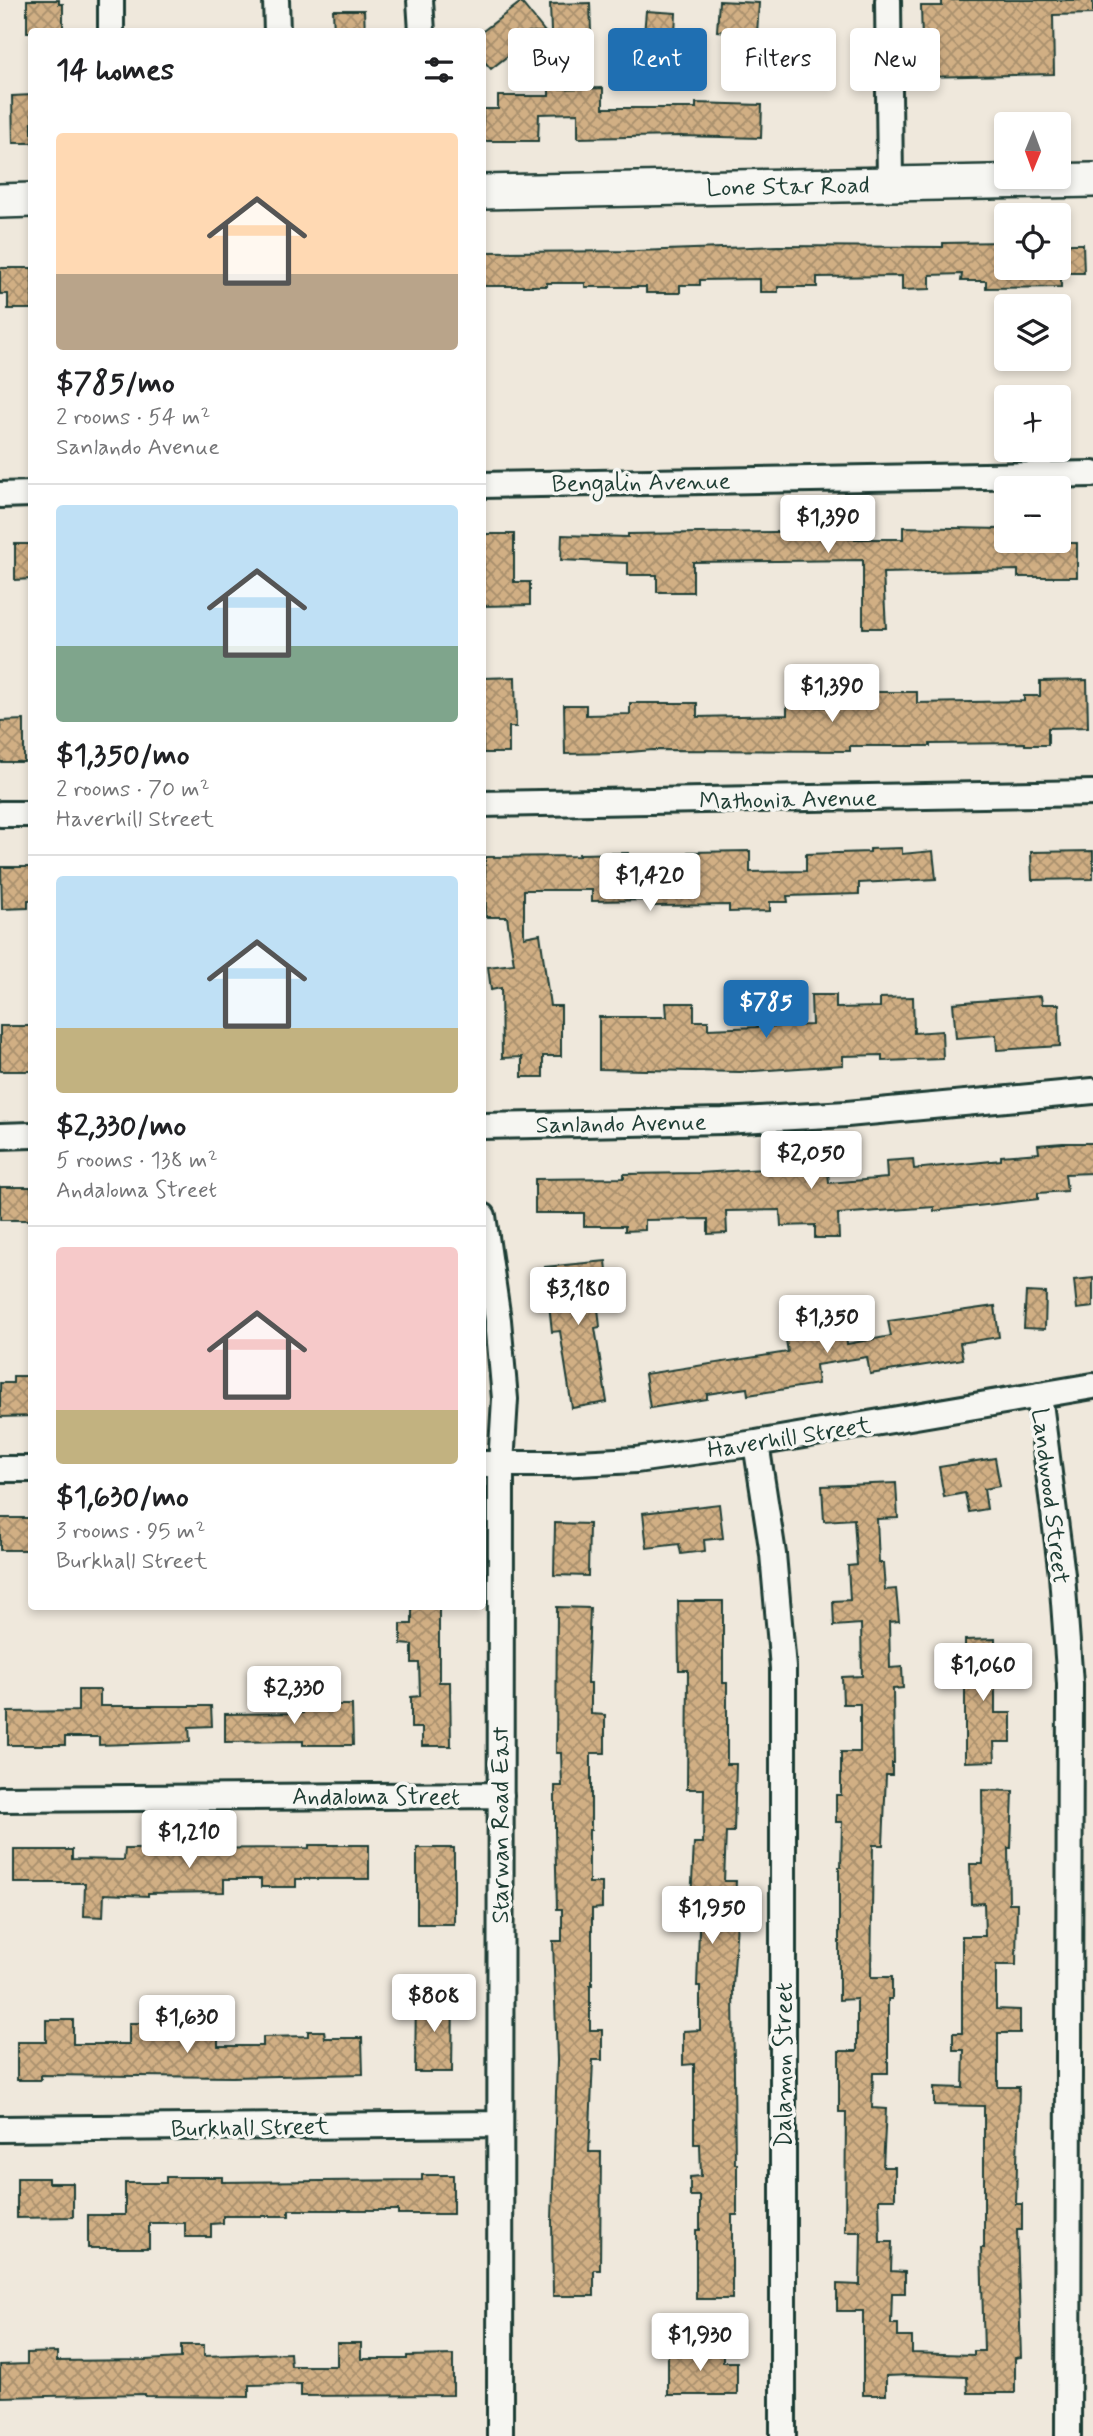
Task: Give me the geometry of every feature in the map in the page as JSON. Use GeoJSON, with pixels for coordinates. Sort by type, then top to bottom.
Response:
{"type":"FeatureCollection","features":[{"type":"Feature","properties":{"kind":"street"},"geometry":{"type":"LineString","coordinates":[[111,0],[111,28]]}},
{"type":"Feature","properties":{"kind":"street"},"geometry":{"type":"LineString","coordinates":[[276,0],[277,28]]}},
{"type":"Feature","properties":{"kind":"street"},"geometry":{"type":"LineString","coordinates":[[420,0],[422,28]]}},
{"type":"Feature","properties":{"kind":"street"},"geometry":{"type":"LineString","coordinates":[[888,0],[890,183]]}},
{"type":"Feature","properties":{"kind":"street","name":"Lone Star Road"},"geometry":{"type":"LineString","coordinates":[[486,192],[1093,180]]}},
{"type":"Feature","properties":{"kind":"street"},"geometry":{"type":"LineString","coordinates":[[0,201],[28,200]]}},
{"type":"Feature","properties":{"kind":"street","name":"Bengalin Avenue"},"geometry":{"type":"LineString","coordinates":[[486,485],[1093,474]]}},
{"type":"Feature","properties":{"kind":"street"},"geometry":{"type":"LineString","coordinates":[[0,495],[28,494]]}},
{"type":"Feature","properties":{"kind":"street","name":"Mathonia Avenue"},"geometry":{"type":"LineString","coordinates":[[486,804],[1093,793]]}},
{"type":"Feature","properties":{"kind":"street"},"geometry":{"type":"LineString","coordinates":[[0,814],[28,814]]}},
{"type":"Feature","properties":{"kind":"street","name":"Sanlando Avenue"},"geometry":{"type":"LineString","coordinates":[[486,1126],[723,1121],[833,1115],[1093,1091]]}},
{"type":"Feature","properties":{"kind":"street"},"geometry":{"type":"LineString","coordinates":[[0,1136],[28,1135]]}},
{"type":"Feature","properties":{"kind":"street","name":"Starwan Road East"},"geometry":{"type":"LineString","coordinates":[[486,1237],[498,1320],[505,1399],[492,1464],[500,1796],[500,2436]]}},
{"type":"Feature","properties":{"kind":"street","name":"Haverhill Street"},"geometry":{"type":"LineString","coordinates":[[492,1464],[636,1460],[755,1443],[1093,1386]]}},
{"type":"Feature","properties":{"kind":"street","name":"Landwood Street"},"geometry":{"type":"LineString","coordinates":[[1039,1395],[1062,1575],[1070,1684],[1068,2436]]}},
{"type":"Feature","properties":{"kind":"street","name":"Dalamon Street"},"geometry":{"type":"LineString","coordinates":[[755,1443],[773,1554],[783,1668],[783,2436]]}},
{"type":"Feature","properties":{"kind":"street"},"geometry":{"type":"LineString","coordinates":[[0,1469],[28,1469]]}},
{"type":"Feature","properties":{"kind":"street","name":"Andaloma Street"},"geometry":{"type":"LineString","coordinates":[[0,1799],[500,1796]]}},
{"type":"Feature","properties":{"kind":"street","name":"Burkhall Street"},"geometry":{"type":"LineString","coordinates":[[0,2129],[500,2124]]}},
{"type":"Feature","properties":{"kind":"building"},"geometry":{"type":"Polygon","coordinates":[[[27,0],[59,0],[59,4],[63,4],[63,28],[28,28],[27,32],[27,0]]]}},
{"type":"Feature","properties":{"kind":"building"},"geometry":{"type":"Polygon","coordinates":[[[942,0],[1093,0],[1093,14],[1053,15],[1054,74],[940,77],[940,28],[922,28],[921,6],[942,6],[942,0]]]}},
{"type":"Feature","properties":{"kind":"building"},"geometry":{"type":"Polygon","coordinates":[[[719,1],[759,3],[757,28],[721,28],[721,31],[717,31],[719,1]]]}},
{"type":"Feature","properties":{"kind":"building"},"geometry":{"type":"Polygon","coordinates":[[[521,2],[542,28],[508,28],[508,56],[491,69],[486,63],[486,29],[521,2]]]}},
{"type":"Feature","properties":{"kind":"building"},"geometry":{"type":"Polygon","coordinates":[[[590,3],[591,28],[551,28],[550,4],[590,3]]]}},
{"type":"Feature","properties":{"kind":"building"},"geometry":{"type":"Polygon","coordinates":[[[333,10],[364,10],[365,28],[334,28],[333,10]]]}},
{"type":"Feature","properties":{"kind":"building"},"geometry":{"type":"Polygon","coordinates":[[[646,11],[676,13],[675,28],[645,28],[646,11]]]}},
{"type":"Feature","properties":{"kind":"building"},"geometry":{"type":"Polygon","coordinates":[[[594,88],[603,88],[603,108],[696,108],[696,103],[762,105],[761,138],[578,138],[578,113],[539,114],[538,141],[486,141],[486,109],[498,109],[498,96],[549,96],[549,91],[594,91],[594,88]]]}},
{"type":"Feature","properties":{"kind":"building"},"geometry":{"type":"Polygon","coordinates":[[[28,95],[28,143],[13,143],[12,96],[28,95]]]}},
{"type":"Feature","properties":{"kind":"building"},"geometry":{"type":"Polygon","coordinates":[[[994,242],[994,280],[1061,280],[1061,287],[986,288],[986,281],[961,281],[962,274],[930,275],[930,289],[902,290],[902,276],[817,277],[817,287],[778,287],[778,292],[760,292],[760,279],[700,280],[700,285],[680,285],[680,293],[646,293],[646,287],[585,287],[585,283],[486,286],[486,252],[778,246],[943,247],[943,243],[994,242]]]}},
{"type":"Feature","properties":{"kind":"building"},"geometry":{"type":"Polygon","coordinates":[[[1071,244],[1083,244],[1084,273],[1071,273],[1071,244]]]}},
{"type":"Feature","properties":{"kind":"building"},"geometry":{"type":"Polygon","coordinates":[[[0,268],[28,268],[28,309],[8,309],[8,294],[0,294],[0,268]]]}},
{"type":"Feature","properties":{"kind":"building"},"geometry":{"type":"Polygon","coordinates":[[[903,527],[994,529],[994,553],[1071,553],[1071,543],[1077,543],[1077,577],[1018,577],[1018,570],[883,573],[886,628],[863,628],[863,560],[693,562],[693,592],[657,592],[657,575],[628,575],[628,563],[561,560],[562,535],[628,537],[628,534],[849,531],[849,539],[903,539],[903,527]]]}},
{"type":"Feature","properties":{"kind":"building"},"geometry":{"type":"Polygon","coordinates":[[[486,534],[514,534],[514,582],[530,582],[530,605],[486,606],[486,534]]]}},
{"type":"Feature","properties":{"kind":"building"},"geometry":{"type":"Polygon","coordinates":[[[15,544],[28,544],[28,579],[15,580],[15,544]]]}},
{"type":"Feature","properties":{"kind":"building"},"geometry":{"type":"Polygon","coordinates":[[[515,677],[516,727],[509,727],[509,753],[486,753],[486,678],[515,677]]]}},
{"type":"Feature","properties":{"kind":"building"},"geometry":{"type":"Polygon","coordinates":[[[1087,680],[1088,727],[1048,728],[1048,745],[930,744],[850,746],[850,751],[653,750],[565,754],[564,705],[586,705],[586,715],[630,714],[630,703],[697,703],[697,717],[787,715],[787,706],[866,708],[866,692],[917,692],[917,703],[1024,701],[1024,696],[1040,696],[1040,681],[1087,680]]]}},
{"type":"Feature","properties":{"kind":"building"},"geometry":{"type":"Polygon","coordinates":[[[24,720],[24,762],[0,762],[0,721],[24,720]]]}},
{"type":"Feature","properties":{"kind":"building"},"geometry":{"type":"Polygon","coordinates":[[[902,848],[902,854],[933,851],[936,879],[859,883],[859,894],[787,896],[788,902],[770,902],[770,911],[729,912],[729,905],[654,906],[654,900],[592,901],[592,890],[524,890],[524,937],[540,934],[550,1006],[561,1006],[561,1056],[543,1056],[543,1077],[522,1077],[522,1057],[502,1058],[501,988],[491,990],[488,967],[514,964],[507,917],[486,917],[486,857],[628,853],[628,875],[688,874],[688,852],[750,851],[750,872],[806,871],[806,854],[870,852],[870,849],[902,848]]]}},
{"type":"Feature","properties":{"kind":"building"},"geometry":{"type":"Polygon","coordinates":[[[1093,851],[1093,879],[1032,880],[1031,852],[1093,851]]]}},
{"type":"Feature","properties":{"kind":"building"},"geometry":{"type":"Polygon","coordinates":[[[1,867],[28,867],[28,908],[2,909],[1,867]]]}},
{"type":"Feature","properties":{"kind":"building"},"geometry":{"type":"Polygon","coordinates":[[[811,995],[836,995],[836,1008],[880,1007],[880,998],[913,997],[914,1033],[942,1031],[943,1059],[882,1061],[882,1055],[843,1056],[843,1065],[740,1072],[599,1069],[599,1017],[667,1017],[666,1003],[694,1003],[694,1021],[708,1021],[708,1029],[812,1025],[811,995]]]}},
{"type":"Feature","properties":{"kind":"building"},"geometry":{"type":"Polygon","coordinates":[[[1041,996],[1042,1004],[1059,1004],[1060,1046],[997,1050],[996,1035],[956,1038],[953,1003],[1041,996]]]}},
{"type":"Feature","properties":{"kind":"building"},"geometry":{"type":"Polygon","coordinates":[[[0,1026],[28,1026],[28,1071],[0,1071],[0,1026]]]}},
{"type":"Feature","properties":{"kind":"building"},"geometry":{"type":"Polygon","coordinates":[[[1093,1143],[1093,1173],[1065,1174],[1067,1191],[1038,1193],[1038,1199],[934,1211],[934,1207],[838,1214],[839,1238],[815,1238],[815,1225],[781,1226],[780,1210],[726,1211],[727,1233],[708,1234],[708,1219],[645,1220],[645,1230],[625,1231],[625,1226],[584,1226],[584,1213],[535,1213],[535,1179],[624,1178],[624,1174],[699,1173],[814,1166],[815,1171],[828,1171],[829,1183],[887,1178],[886,1161],[913,1159],[914,1169],[1001,1160],[1001,1156],[1039,1153],[1038,1145],[1093,1143]]]}},
{"type":"Feature","properties":{"kind":"building"},"geometry":{"type":"Polygon","coordinates":[[[0,1187],[28,1187],[28,1220],[0,1220],[0,1187]]]}},
{"type":"Feature","properties":{"kind":"building"},"geometry":{"type":"Polygon","coordinates":[[[606,1261],[608,1279],[595,1280],[600,1327],[595,1328],[607,1402],[572,1408],[560,1331],[552,1332],[545,1267],[606,1261]]]}},
{"type":"Feature","properties":{"kind":"building"},"geometry":{"type":"Polygon","coordinates":[[[1093,1278],[1093,1307],[1077,1309],[1074,1280],[1093,1278]]]}},
{"type":"Feature","properties":{"kind":"building"},"geometry":{"type":"Polygon","coordinates":[[[1026,1292],[1046,1293],[1045,1329],[1024,1328],[1026,1292]]]}},
{"type":"Feature","properties":{"kind":"building"},"geometry":{"type":"Polygon","coordinates":[[[995,1306],[999,1337],[960,1343],[963,1359],[870,1374],[867,1357],[816,1365],[818,1384],[748,1395],[747,1388],[707,1394],[707,1399],[650,1408],[645,1374],[788,1352],[782,1316],[816,1311],[818,1328],[845,1325],[847,1344],[891,1336],[888,1321],[995,1306]]]}},
{"type":"Feature","properties":{"kind":"building"},"geometry":{"type":"Polygon","coordinates":[[[13,1376],[28,1376],[28,1416],[0,1417],[0,1383],[13,1383],[13,1376]]]}},
{"type":"Feature","properties":{"kind":"building"},"geometry":{"type":"Polygon","coordinates":[[[995,1458],[1000,1486],[984,1489],[987,1509],[969,1512],[965,1493],[944,1497],[939,1467],[995,1458]]]}},
{"type":"Feature","properties":{"kind":"building"},"geometry":{"type":"Polygon","coordinates":[[[896,1483],[898,1518],[877,1519],[879,1563],[883,1563],[885,1590],[896,1589],[899,1621],[889,1622],[890,1668],[902,1667],[903,1688],[893,1689],[894,1763],[892,1775],[886,1775],[883,1845],[873,1845],[871,1977],[892,1977],[892,1999],[888,1999],[888,2073],[873,2073],[872,2108],[886,2109],[883,2167],[895,2167],[895,2199],[879,2199],[880,2242],[892,2242],[891,2271],[905,2272],[905,2293],[892,2293],[891,2324],[898,2324],[898,2337],[912,2337],[912,2353],[974,2355],[974,2351],[984,2351],[981,2248],[984,2248],[984,2106],[934,2105],[934,2087],[963,2088],[964,2050],[953,2050],[953,2033],[962,2033],[962,1936],[985,1936],[984,1903],[971,1904],[970,1864],[983,1864],[982,1790],[1013,1791],[1011,1848],[1008,1848],[1009,1903],[1017,1903],[1016,1965],[996,1965],[996,2009],[1020,2010],[1020,2033],[998,2033],[998,2087],[1019,2087],[1016,2204],[1022,2204],[1022,2230],[1017,2230],[1021,2357],[1015,2358],[1015,2393],[968,2393],[967,2377],[912,2375],[886,2376],[886,2395],[863,2395],[863,2311],[837,2311],[837,2284],[860,2285],[861,2232],[845,2232],[846,2112],[839,2112],[839,2051],[857,2051],[857,1999],[839,2000],[839,1867],[842,1822],[836,1822],[836,1795],[841,1795],[841,1752],[860,1752],[860,1704],[843,1704],[842,1677],[862,1676],[861,1624],[834,1626],[833,1601],[850,1600],[848,1566],[857,1565],[854,1519],[824,1521],[822,1486],[896,1483]]]}},
{"type":"Feature","properties":{"kind":"building"},"geometry":{"type":"Polygon","coordinates":[[[719,1504],[723,1538],[704,1540],[705,1551],[681,1554],[679,1544],[647,1548],[643,1513],[719,1504]]]}},
{"type":"Feature","properties":{"kind":"building"},"geometry":{"type":"Polygon","coordinates":[[[0,1518],[28,1518],[28,1550],[0,1550],[0,1518]]]}},
{"type":"Feature","properties":{"kind":"building"},"geometry":{"type":"Polygon","coordinates":[[[555,1523],[589,1524],[588,1576],[554,1575],[555,1523]]]}},
{"type":"Feature","properties":{"kind":"building"},"geometry":{"type":"Polygon","coordinates":[[[678,1601],[723,1601],[727,1764],[736,1764],[734,1832],[726,1832],[724,1881],[736,1881],[734,1920],[737,1921],[733,1987],[737,2215],[732,2215],[732,2299],[696,2299],[696,2230],[700,2230],[700,2196],[690,2196],[690,2177],[701,2176],[700,2144],[694,2144],[694,2064],[683,2065],[683,2031],[700,2030],[700,1986],[697,1986],[700,1902],[691,1901],[694,1843],[703,1843],[704,1789],[687,1789],[688,1670],[679,1670],[678,1601]]]}},
{"type":"Feature","properties":{"kind":"building"},"geometry":{"type":"Polygon","coordinates":[[[557,1607],[590,1608],[587,1683],[591,1683],[591,1714],[605,1715],[605,1753],[591,1753],[589,1830],[589,1883],[602,1883],[602,1908],[592,1909],[590,1985],[590,2030],[602,2030],[602,2060],[593,2060],[589,2152],[601,2152],[600,2270],[594,2270],[594,2296],[553,2296],[552,2220],[557,2060],[553,1941],[562,1941],[562,1909],[557,1909],[555,1830],[555,1786],[562,1786],[561,1753],[556,1753],[557,1607]]]}},
{"type":"Feature","properties":{"kind":"building"},"geometry":{"type":"Polygon","coordinates":[[[412,1610],[439,1610],[439,1682],[450,1682],[451,1746],[422,1746],[422,1728],[411,1728],[411,1697],[420,1696],[419,1663],[412,1663],[412,1645],[401,1644],[401,1624],[412,1624],[412,1610]]]}},
{"type":"Feature","properties":{"kind":"building"},"geometry":{"type":"Polygon","coordinates":[[[995,1639],[995,1713],[1011,1713],[1011,1742],[994,1742],[995,1761],[965,1762],[965,1640],[995,1639]]]}},
{"type":"Feature","properties":{"kind":"building"},"geometry":{"type":"Polygon","coordinates":[[[78,1690],[100,1690],[100,1706],[211,1706],[212,1726],[189,1727],[190,1742],[99,1745],[99,1737],[65,1737],[65,1745],[8,1745],[8,1712],[78,1711],[78,1690]]]}},
{"type":"Feature","properties":{"kind":"building"},"geometry":{"type":"Polygon","coordinates":[[[303,1705],[352,1705],[353,1745],[303,1745],[303,1741],[225,1742],[225,1714],[303,1713],[303,1705]]]}},
{"type":"Feature","properties":{"kind":"building"},"geometry":{"type":"Polygon","coordinates":[[[309,1845],[369,1845],[369,1879],[296,1879],[296,1887],[261,1887],[261,1879],[224,1879],[224,1892],[148,1893],[148,1896],[104,1894],[103,1917],[84,1916],[85,1883],[14,1883],[14,1850],[72,1850],[72,1859],[124,1860],[125,1849],[309,1848],[309,1845]]]}},
{"type":"Feature","properties":{"kind":"building"},"geometry":{"type":"Polygon","coordinates":[[[417,1848],[454,1848],[454,1924],[417,1924],[417,1848]]]}},
{"type":"Feature","properties":{"kind":"building"},"geometry":{"type":"Polygon","coordinates":[[[416,1996],[453,1996],[452,2072],[415,2072],[416,1996]]]}},
{"type":"Feature","properties":{"kind":"building"},"geometry":{"type":"Polygon","coordinates":[[[195,2017],[218,2017],[218,2046],[263,2046],[263,2037],[308,2036],[308,2031],[324,2031],[325,2038],[362,2038],[363,2074],[233,2077],[41,2075],[41,2080],[17,2080],[17,2042],[46,2042],[46,2020],[73,2020],[73,2044],[129,2044],[129,2023],[148,2023],[148,2038],[195,2038],[195,2017]]]}},
{"type":"Feature","properties":{"kind":"building"},"geometry":{"type":"Polygon","coordinates":[[[422,2175],[453,2175],[453,2214],[398,2214],[398,2210],[289,2210],[289,2216],[223,2216],[223,2223],[211,2224],[211,2237],[185,2237],[185,2223],[149,2223],[149,2248],[88,2248],[88,2215],[125,2215],[125,2183],[166,2183],[166,2177],[222,2177],[222,2182],[422,2180],[422,2175]]]}},
{"type":"Feature","properties":{"kind":"building"},"geometry":{"type":"Polygon","coordinates":[[[17,2178],[48,2178],[48,2183],[73,2183],[73,2217],[17,2218],[17,2178]]]}},
{"type":"Feature","properties":{"kind":"building"},"geometry":{"type":"Polygon","coordinates":[[[337,2343],[361,2343],[361,2359],[453,2355],[453,2395],[301,2396],[301,2384],[249,2385],[249,2397],[145,2394],[0,2397],[0,2365],[27,2364],[27,2353],[57,2352],[57,2361],[145,2360],[181,2358],[181,2345],[204,2345],[204,2356],[290,2353],[291,2366],[337,2366],[337,2343]]]}},
{"type":"Feature","properties":{"kind":"building"},"geometry":{"type":"Polygon","coordinates":[[[668,2345],[691,2346],[691,2352],[723,2352],[723,2362],[737,2362],[737,2395],[668,2395],[668,2345]]]}}]}
